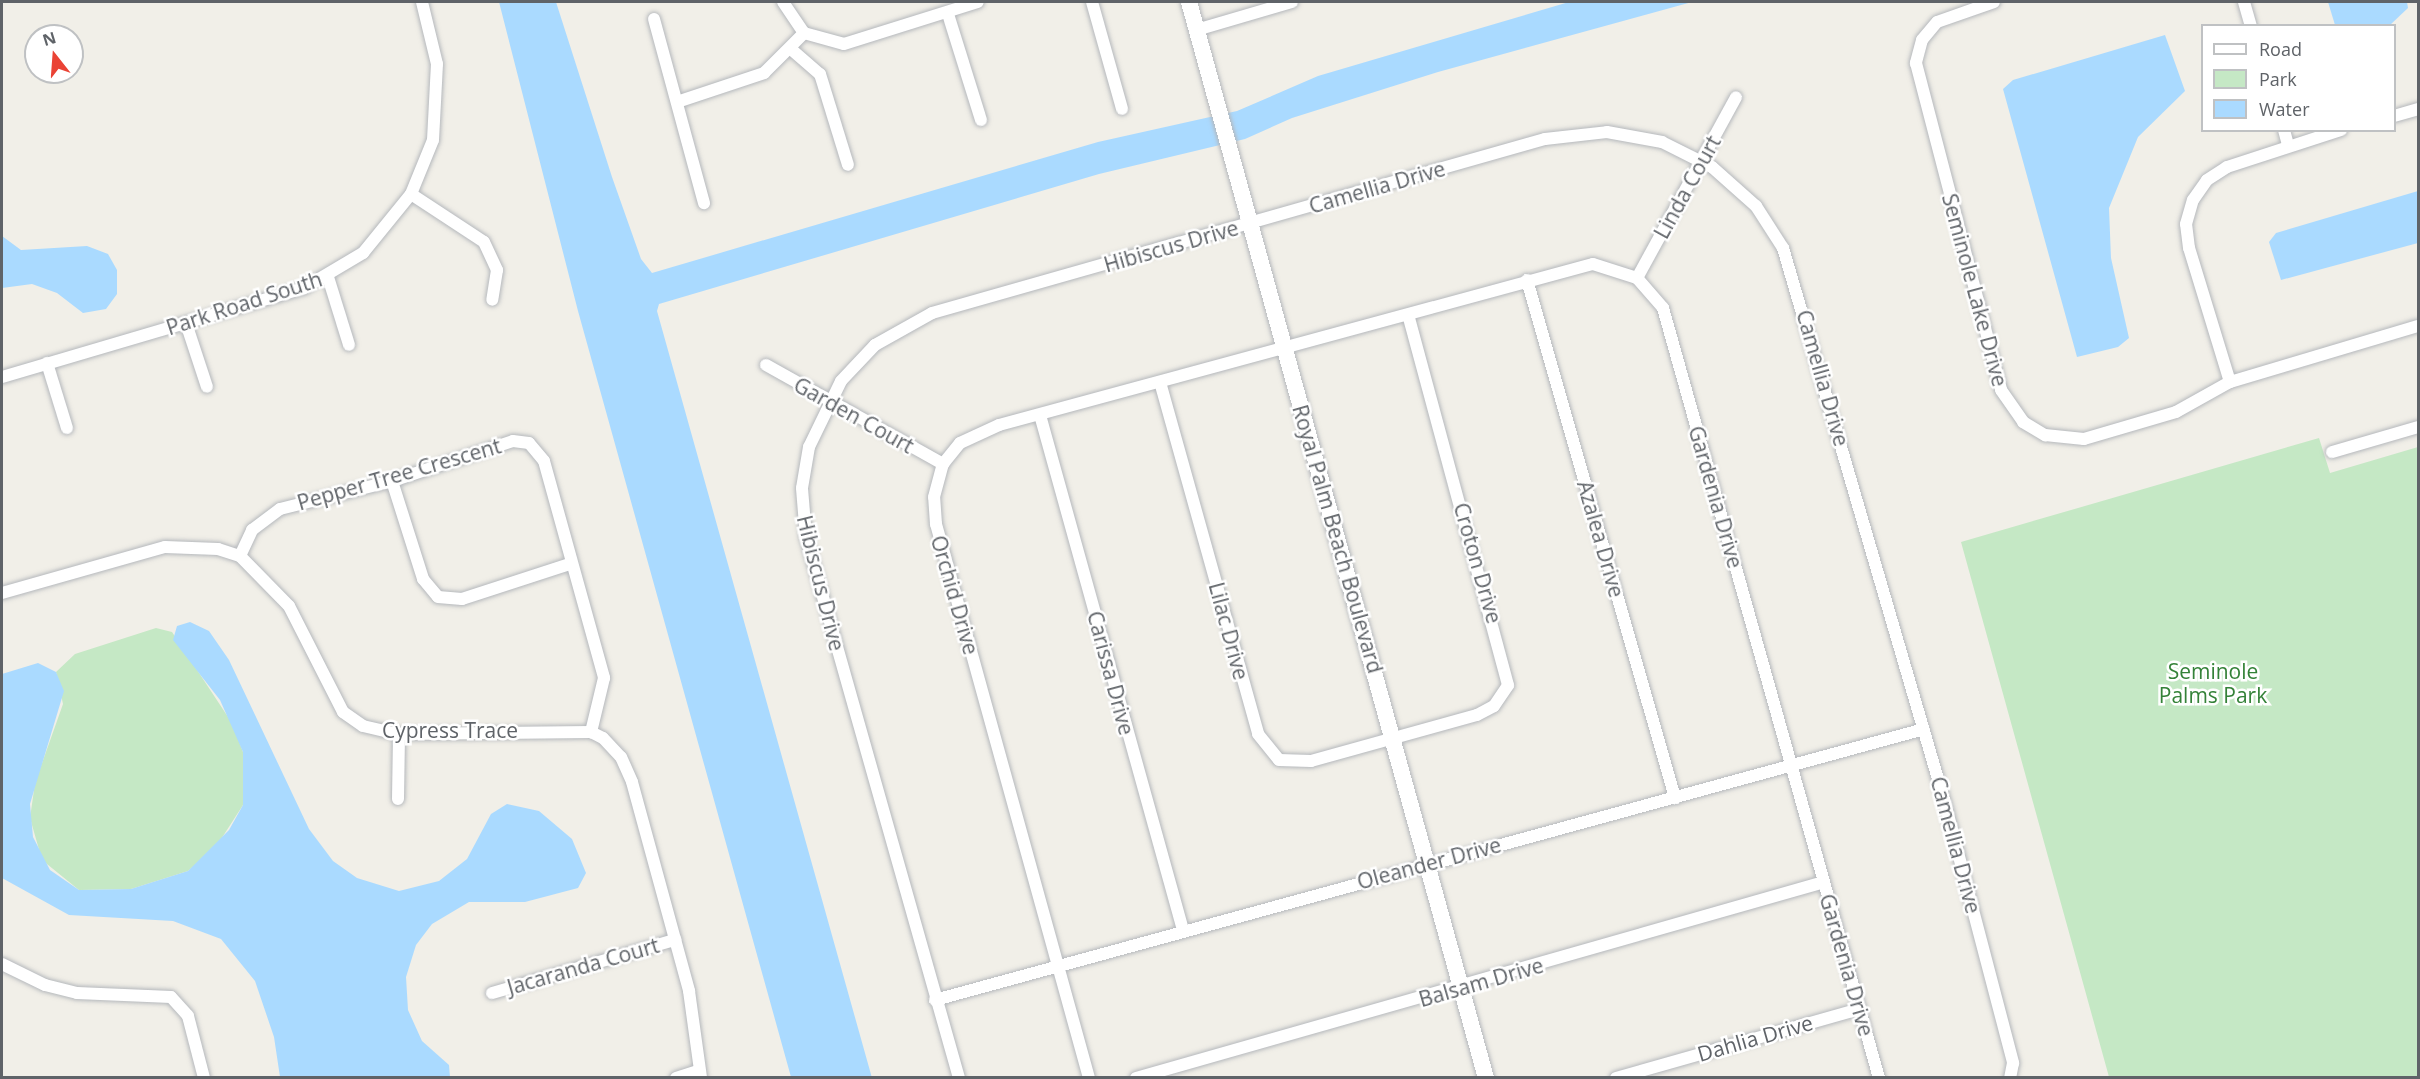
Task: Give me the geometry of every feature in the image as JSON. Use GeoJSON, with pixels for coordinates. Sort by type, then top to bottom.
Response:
{"type":"FeatureCollection","features":[{"type":"Feature","properties":{"kind":"street","name":"Park Road South"},"geometry":{"type":"LineString","coordinates":[[2,377],[186,323],[328,277],[381,236],[411,194],[429,156],[438,115],[437,64],[422,2]]}},
{"type":"Feature","properties":{"kind":"street"},"geometry":{"type":"LineString","coordinates":[[783,2],[804,33],[844,44],[948,14],[978,2]]}},
{"type":"Feature","properties":{"kind":"street"},"geometry":{"type":"LineString","coordinates":[[1092,2],[1122,109]]}},
{"type":"Feature","properties":{"kind":"street","name":"Royal Palm Beach Boulevard"},"geometry":{"type":"LineString","coordinates":[[1189,2],[1486,1077]]}},
{"type":"Feature","properties":{"kind":"street"},"geometry":{"type":"LineString","coordinates":[[1196,30],[1293,2]]}},
{"type":"Feature","properties":{"kind":"street","name":"Seminole Lake Drive"},"geometry":{"type":"LineString","coordinates":[[1994,2],[1937,22],[1922,40],[1916,63],[2007,402],[2034,430],[2071,440],[2176,412],[2230,382],[2418,326]]}},
{"type":"Feature","properties":{"kind":"street"},"geometry":{"type":"LineString","coordinates":[[2244,2],[2250,24]]}},
{"type":"Feature","properties":{"kind":"street"},"geometry":{"type":"LineString","coordinates":[[948,14],[981,120]]}},
{"type":"Feature","properties":{"kind":"street"},"geometry":{"type":"LineString","coordinates":[[654,20],[704,203]]}},
{"type":"Feature","properties":{"kind":"street"},"geometry":{"type":"LineString","coordinates":[[677,102],[749,81],[792,50],[804,33]]}},
{"type":"Feature","properties":{"kind":"street"},"geometry":{"type":"LineString","coordinates":[[792,50],[820,74],[848,165]]}},
{"type":"Feature","properties":{"kind":"street","name":"Linda Court"},"geometry":{"type":"LineString","coordinates":[[1638,278],[1736,97]]}},
{"type":"Feature","properties":{"kind":"street"},"geometry":{"type":"LineString","coordinates":[[2396,115],[2418,109]]}},
{"type":"Feature","properties":{"kind":"street"},"geometry":{"type":"LineString","coordinates":[[2285,132],[2288,145]]}},
{"type":"Feature","properties":{"kind":"street"},"geometry":{"type":"LineString","coordinates":[[2230,382],[2189,248],[2188,212],[2199,190],[2216,172],[2288,145],[2334,132]]}},
{"type":"Feature","properties":{"kind":"street","name":"Camellia Drive"},"geometry":{"type":"LineString","coordinates":[[1250,224],[1561,135],[1638,136],[1702,160],[1756,206],[1790,264],[1924,729],[2013,1063],[2010,1077]]}},
{"type":"Feature","properties":{"kind":"street"},"geometry":{"type":"LineString","coordinates":[[411,194],[484,242],[497,270],[492,300]]}},
{"type":"Feature","properties":{"kind":"street","name":"Hibiscus Drive"},"geometry":{"type":"LineString","coordinates":[[959,1077],[934,1000],[806,537],[805,463],[828,401],[875,345],[917,319],[1250,224]]}},
{"type":"Feature","properties":{"kind":"street"},"geometry":{"type":"LineString","coordinates":[[943,464],[975,434],[1527,280],[1593,264],[1638,278]]}},
{"type":"Feature","properties":{"kind":"street"},"geometry":{"type":"LineString","coordinates":[[328,277],[349,345]]}},
{"type":"Feature","properties":{"kind":"street","name":"Gardenia Drive"},"geometry":{"type":"LineString","coordinates":[[1638,278],[1663,308],[1879,1077]]}},
{"type":"Feature","properties":{"kind":"street","name":"Azalea Drive"},"geometry":{"type":"LineString","coordinates":[[1527,280],[1674,798]]}},
{"type":"Feature","properties":{"kind":"street","name":"Croton Drive"},"geometry":{"type":"LineString","coordinates":[[1393,738],[1477,715],[1494,706],[1508,685],[1408,315]]}},
{"type":"Feature","properties":{"kind":"street"},"geometry":{"type":"LineString","coordinates":[[186,323],[207,387]]}},
{"type":"Feature","properties":{"kind":"street"},"geometry":{"type":"LineString","coordinates":[[47,363],[67,428]]}},
{"type":"Feature","properties":{"kind":"street","name":"Garden Court"},"geometry":{"type":"LineString","coordinates":[[766,365],[943,464]]}},
{"type":"Feature","properties":{"kind":"street","name":"Lilac Drive"},"geometry":{"type":"LineString","coordinates":[[1160,382],[1266,750],[1293,763],[1393,738]]}},
{"type":"Feature","properties":{"kind":"street","name":"Carissa Drive"},"geometry":{"type":"LineString","coordinates":[[1040,415],[1182,930]]}},
{"type":"Feature","properties":{"kind":"street"},"geometry":{"type":"LineString","coordinates":[[2332,452],[2418,427]]}},
{"type":"Feature","properties":{"kind":"street","name":"Pepper Tree Crescent"},"geometry":{"type":"LineString","coordinates":[[240,556],[252,530],[270,514],[392,481],[513,441],[529,443],[544,460],[570,564],[604,678],[591,732]]}},
{"type":"Feature","properties":{"kind":"street","name":"Orchid Drive"},"geometry":{"type":"LineString","coordinates":[[943,464],[934,497],[936,524],[1089,1077]]}},
{"type":"Feature","properties":{"kind":"street"},"geometry":{"type":"LineString","coordinates":[[392,481],[423,579],[438,597],[454,600],[570,564]]}},
{"type":"Feature","properties":{"kind":"street"},"geometry":{"type":"LineString","coordinates":[[2,593],[165,547],[201,546],[240,556]]}},
{"type":"Feature","properties":{"kind":"street","name":"Cypress Trace"},"geometry":{"type":"LineString","coordinates":[[240,556],[289,606],[343,712],[375,731],[399,734],[591,732]]}},
{"type":"Feature","properties":{"kind":"street","name":"Oleander Drive"},"geometry":{"type":"LineString","coordinates":[[934,1000],[1182,930],[1924,729]]}},
{"type":"Feature","properties":{"kind":"street"},"geometry":{"type":"LineString","coordinates":[[591,732],[613,747],[628,769],[675,940],[694,1018],[699,1074],[676,1077]]}},
{"type":"Feature","properties":{"kind":"street"},"geometry":{"type":"LineString","coordinates":[[398,799],[399,734]]}},
{"type":"Feature","properties":{"kind":"street","name":"Balsam Drive"},"geometry":{"type":"LineString","coordinates":[[1136,1077],[1462,988],[1824,882]]}},
{"type":"Feature","properties":{"kind":"street","name":"Jacaranda Court"},"geometry":{"type":"LineString","coordinates":[[492,993],[675,940]]}},
{"type":"Feature","properties":{"kind":"street"},"geometry":{"type":"LineString","coordinates":[[2,964],[45,985],[77,993],[171,997],[188,1016],[204,1077]]}},
{"type":"Feature","properties":{"kind":"street","name":"Dahlia Drive"},"geometry":{"type":"LineString","coordinates":[[1616,1077],[1860,1008]]}},
{"type":"Feature","properties":{"kind":"green space","name":"Seminole Palms Park"},"geometry":{"type":"Polygon","coordinates":[[[2319,438],[2330,473],[2418,447],[2418,1077],[2109,1077],[1961,542],[2319,438]]]}},
{"type":"Feature","properties":{"kind":"green space"},"geometry":{"type":"Polygon","coordinates":[[[156,628],[172,632],[232,723],[243,752],[243,805],[216,847],[188,871],[131,889],[79,890],[42,860],[30,818],[35,783],[63,704],[56,672],[75,654],[156,628]]]}},
{"type":"Feature","properties":{"kind":"water"},"geometry":{"type":"Polygon","coordinates":[[[499,2],[556,2],[641,259],[652,273],[1098,142],[1237,111],[1318,76],[1569,2],[1692,2],[1438,72],[1292,118],[1245,139],[1099,174],[659,304],[657,311],[872,1078],[791,1077],[578,311],[499,2]]]}},
{"type":"Feature","properties":{"kind":"water"},"geometry":{"type":"Polygon","coordinates":[[[2328,2],[2407,2],[2408,8],[2391,24],[2335,24],[2328,2]]]}},
{"type":"Feature","properties":{"kind":"water"},"geometry":{"type":"Polygon","coordinates":[[[2165,35],[2185,91],[2138,137],[2109,208],[2111,258],[2129,338],[2118,347],[2077,357],[2003,89],[2013,80],[2165,35]]]}},
{"type":"Feature","properties":{"kind":"water"},"geometry":{"type":"Polygon","coordinates":[[[2418,191],[2418,243],[2281,280],[2269,242],[2276,233],[2418,191]]]}},
{"type":"Feature","properties":{"kind":"water"},"geometry":{"type":"Polygon","coordinates":[[[2,236],[21,250],[87,246],[108,254],[117,270],[117,294],[106,309],[83,313],[57,293],[32,284],[2,288],[2,236]]]}},
{"type":"Feature","properties":{"kind":"water"},"geometry":{"type":"Polygon","coordinates":[[[190,622],[209,631],[229,660],[309,829],[333,861],[357,878],[399,891],[439,881],[467,859],[491,814],[507,804],[539,811],[572,839],[586,873],[578,888],[525,902],[469,902],[432,924],[416,945],[406,977],[408,1010],[422,1041],[449,1065],[450,1077],[280,1077],[274,1037],[255,981],[221,939],[173,921],[69,915],[2,878],[2,674],[38,663],[56,672],[64,691],[30,804],[33,837],[50,870],[79,890],[131,889],[188,871],[229,830],[243,805],[243,752],[220,700],[173,640],[177,626],[190,622]]]}}]}
